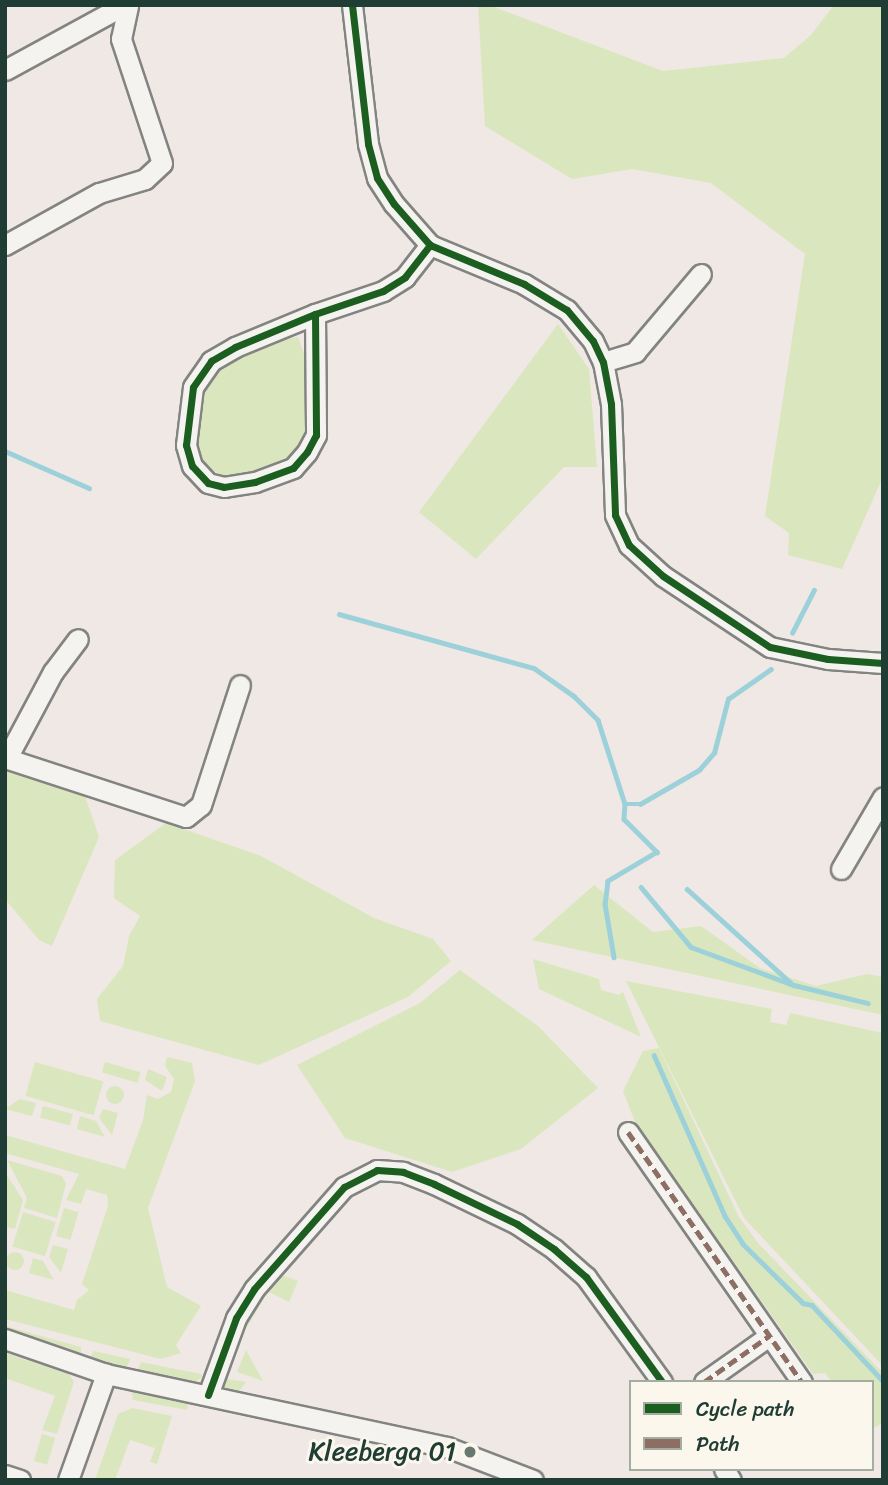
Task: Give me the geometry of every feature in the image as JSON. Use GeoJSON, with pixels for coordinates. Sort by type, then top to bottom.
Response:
{"type":"FeatureCollection","features":[{"type":"Feature","properties":{"kind":"street"},"geometry":{"type":"LineString","coordinates":[[5,70],[126,5]]}},
{"type":"Feature","properties":{"kind":"street"},"geometry":{"type":"LineString","coordinates":[[5,245],[99,193],[145,179],[162,163],[121,39],[126,5]]}},
{"type":"Feature","properties":{"kind":"street"},"geometry":{"type":"LineString","coordinates":[[352,5],[368,144],[377,178],[430,245],[523,284],[567,310],[593,341],[603,362],[611,404],[615,515],[629,545],[663,576],[771,647],[828,659],[883,663]]}},
{"type":"Feature","properties":{"kind":"street"},"geometry":{"type":"LineString","coordinates":[[315,314],[316,435],[307,452],[293,468],[255,482],[224,486],[208,483],[192,466],[186,445],[193,387],[211,361],[315,314],[383,291],[405,277],[430,245]]}},
{"type":"Feature","properties":{"kind":"street"},"geometry":{"type":"LineString","coordinates":[[603,362],[635,352],[701,274]]}},
{"type":"Feature","properties":{"kind":"street"},"geometry":{"type":"LineString","coordinates":[[78,639],[53,672],[6,758],[186,817],[201,805],[240,685]]}},
{"type":"Feature","properties":{"kind":"street"},"geometry":{"type":"LineString","coordinates":[[841,869],[883,797]]}},
{"type":"Feature","properties":{"kind":"street"},"geometry":{"type":"LineString","coordinates":[[628,1132],[801,1380]]}},
{"type":"Feature","properties":{"kind":"street"},"geometry":{"type":"LineString","coordinates":[[208,1395],[236,1318],[254,1289],[344,1187],[377,1170],[403,1172],[434,1184],[517,1224],[554,1248],[586,1278],[661,1380]]}},
{"type":"Feature","properties":{"kind":"street"},"geometry":{"type":"LineString","coordinates":[[708,1380],[769,1336]]}},
{"type":"Feature","properties":{"kind":"street"},"geometry":{"type":"LineString","coordinates":[[5,1339],[106,1374],[447,1447],[533,1480]]}},
{"type":"Feature","properties":{"kind":"street"},"geometry":{"type":"LineString","coordinates":[[68,1480],[106,1374]]}},
{"type":"Feature","properties":{"kind":"street"},"geometry":{"type":"LineString","coordinates":[[5,1475],[20,1480]]}},
{"type":"Feature","properties":{"kind":"green space"},"geometry":{"type":"Polygon","coordinates":[[[478,5],[489,5],[663,71],[784,58],[811,35],[834,5],[883,5],[883,477],[842,569],[788,555],[789,533],[765,516],[805,254],[711,183],[632,169],[572,179],[485,126],[478,5]]]}},
{"type":"Feature","properties":{"kind":"green space"},"geometry":{"type":"Polygon","coordinates":[[[558,324],[589,369],[597,467],[564,467],[476,559],[419,512],[558,324]]]}},
{"type":"Feature","properties":{"kind":"green space"},"geometry":{"type":"Polygon","coordinates":[[[298,337],[306,359],[305,441],[293,457],[262,472],[230,479],[206,467],[193,434],[204,379],[250,346],[298,337]]]}},
{"type":"Feature","properties":{"kind":"green space"},"geometry":{"type":"Polygon","coordinates":[[[5,769],[85,796],[99,837],[52,946],[39,940],[5,899],[5,769]]]}},
{"type":"Feature","properties":{"kind":"green space"},"geometry":{"type":"Polygon","coordinates":[[[166,823],[261,856],[374,918],[433,939],[451,961],[408,997],[259,1065],[100,1021],[97,999],[123,966],[129,936],[140,916],[114,898],[115,860],[166,823]]]}},
{"type":"Feature","properties":{"kind":"green space"},"geometry":{"type":"Polygon","coordinates":[[[594,885],[653,932],[701,926],[760,968],[816,986],[867,974],[883,977],[883,1015],[532,940],[594,885]]]}},
{"type":"Feature","properties":{"kind":"green space"},"geometry":{"type":"Polygon","coordinates":[[[533,959],[599,979],[601,990],[619,995],[623,992],[641,1037],[539,989],[533,959]]]}},
{"type":"Feature","properties":{"kind":"green space"},"geometry":{"type":"Polygon","coordinates":[[[460,970],[538,1026],[598,1088],[521,1149],[452,1172],[345,1138],[297,1065],[420,1003],[460,970]]]}},
{"type":"Feature","properties":{"kind":"green space"},"geometry":{"type":"Polygon","coordinates":[[[626,981],[772,1009],[770,1022],[786,1025],[790,1013],[883,1033],[883,1366],[744,1218],[626,981]]]}},
{"type":"Feature","properties":{"kind":"green space"},"geometry":{"type":"Polygon","coordinates":[[[659,1048],[739,1217],[758,1243],[883,1373],[883,1423],[874,1428],[874,1380],[830,1380],[825,1373],[813,1374],[635,1122],[623,1091],[643,1051],[659,1048]]]}},
{"type":"Feature","properties":{"kind":"green space"},"geometry":{"type":"Polygon","coordinates":[[[167,1057],[192,1063],[195,1081],[148,1208],[167,1287],[201,1306],[176,1345],[181,1353],[161,1359],[5,1319],[5,1290],[74,1310],[77,1300],[89,1290],[82,1284],[108,1206],[107,1195],[86,1189],[81,1204],[66,1200],[79,1174],[5,1153],[5,1135],[125,1169],[143,1120],[147,1095],[158,1099],[171,1092],[174,1079],[165,1066],[167,1057]]]}},
{"type":"Feature","properties":{"kind":"green space"},"geometry":{"type":"Polygon","coordinates":[[[35,1062],[103,1082],[94,1115],[25,1096],[35,1062]]]}},
{"type":"Feature","properties":{"kind":"green space"},"geometry":{"type":"Polygon","coordinates":[[[105,1062],[141,1072],[138,1083],[102,1073],[105,1062]]]}},
{"type":"Feature","properties":{"kind":"green space"},"geometry":{"type":"Polygon","coordinates":[[[148,1069],[167,1077],[162,1091],[145,1080],[148,1069]]]}},
{"type":"Feature","properties":{"kind":"green space"},"geometry":{"type":"Polygon","coordinates":[[[111,1086],[119,1086],[124,1095],[122,1102],[111,1104],[106,1099],[106,1091],[111,1086]]]}},
{"type":"Feature","properties":{"kind":"green space"},"geometry":{"type":"Polygon","coordinates":[[[20,1099],[36,1103],[32,1116],[5,1109],[20,1099]]]}},
{"type":"Feature","properties":{"kind":"green space"},"geometry":{"type":"Polygon","coordinates":[[[43,1106],[73,1114],[70,1126],[40,1118],[43,1106]]]}},
{"type":"Feature","properties":{"kind":"green space"},"geometry":{"type":"Polygon","coordinates":[[[103,1109],[118,1113],[112,1135],[99,1118],[103,1109]]]}},
{"type":"Feature","properties":{"kind":"green space"},"geometry":{"type":"Polygon","coordinates":[[[80,1116],[96,1121],[105,1137],[77,1129],[80,1116]]]}},
{"type":"Feature","properties":{"kind":"green space"},"geometry":{"type":"Polygon","coordinates":[[[7,1160],[62,1176],[66,1184],[57,1218],[24,1208],[27,1198],[7,1160]]]}},
{"type":"Feature","properties":{"kind":"green space"},"geometry":{"type":"Polygon","coordinates":[[[5,1172],[23,1200],[15,1229],[5,1227],[5,1172]]]}},
{"type":"Feature","properties":{"kind":"green space"},"geometry":{"type":"Polygon","coordinates":[[[64,1208],[78,1212],[70,1240],[56,1236],[64,1208]]]}},
{"type":"Feature","properties":{"kind":"green space"},"geometry":{"type":"Polygon","coordinates":[[[23,1212],[56,1222],[45,1256],[12,1246],[23,1212]]]}},
{"type":"Feature","properties":{"kind":"green space"},"geometry":{"type":"Polygon","coordinates":[[[53,1245],[68,1249],[61,1273],[49,1257],[53,1245]]]}},
{"type":"Feature","properties":{"kind":"green space"},"geometry":{"type":"Polygon","coordinates":[[[11,1252],[19,1252],[24,1261],[22,1268],[11,1270],[6,1265],[6,1257],[11,1252]]]}},
{"type":"Feature","properties":{"kind":"green space"},"geometry":{"type":"Polygon","coordinates":[[[33,1258],[43,1261],[54,1280],[29,1273],[33,1258]]]}},
{"type":"Feature","properties":{"kind":"green space"},"geometry":{"type":"Polygon","coordinates":[[[278,1274],[298,1281],[289,1302],[261,1288],[278,1274]]]}},
{"type":"Feature","properties":{"kind":"green space"},"geometry":{"type":"Polygon","coordinates":[[[254,1292],[264,1298],[242,1335],[232,1329],[254,1292]]]}},
{"type":"Feature","properties":{"kind":"green space"},"geometry":{"type":"Polygon","coordinates":[[[5,1326],[81,1347],[81,1357],[5,1331],[5,1326]]]}},
{"type":"Feature","properties":{"kind":"green space"},"geometry":{"type":"Polygon","coordinates":[[[246,1350],[263,1381],[237,1372],[246,1350]]]}},
{"type":"Feature","properties":{"kind":"green space"},"geometry":{"type":"Polygon","coordinates":[[[94,1351],[130,1359],[126,1370],[89,1359],[94,1351]]]}},
{"type":"Feature","properties":{"kind":"green space"},"geometry":{"type":"Polygon","coordinates":[[[5,1353],[69,1374],[74,1382],[57,1434],[42,1430],[55,1396],[5,1378],[5,1353]]]}},
{"type":"Feature","properties":{"kind":"green space"},"geometry":{"type":"Polygon","coordinates":[[[141,1362],[201,1374],[202,1377],[193,1384],[137,1372],[141,1362]]]}},
{"type":"Feature","properties":{"kind":"green space"},"geometry":{"type":"Polygon","coordinates":[[[220,1378],[246,1382],[238,1393],[226,1391],[220,1378]]]}},
{"type":"Feature","properties":{"kind":"green space"},"geometry":{"type":"Polygon","coordinates":[[[131,1389],[186,1400],[187,1410],[133,1400],[131,1389]]]}},
{"type":"Feature","properties":{"kind":"green space"},"geometry":{"type":"Polygon","coordinates":[[[132,1408],[172,1416],[157,1464],[150,1462],[155,1448],[130,1440],[115,1480],[95,1480],[118,1414],[132,1408]]]}},
{"type":"Feature","properties":{"kind":"green space"},"geometry":{"type":"Polygon","coordinates":[[[42,1434],[55,1438],[47,1465],[34,1461],[42,1434]]]}},
{"type":"Feature","properties":{"kind":"waterway"},"geometry":{"type":"LineString","coordinates":[[5,451],[89,488]]}},
{"type":"Feature","properties":{"kind":"waterway"},"geometry":{"type":"LineString","coordinates":[[792,633],[814,590]]}},
{"type":"Feature","properties":{"kind":"waterway"},"geometry":{"type":"LineString","coordinates":[[339,614],[534,668],[574,696],[598,720],[625,804],[624,819],[657,852],[608,881],[605,904],[614,957]]}},
{"type":"Feature","properties":{"kind":"waterway"},"geometry":{"type":"LineString","coordinates":[[625,804],[640,804],[699,770],[714,753],[728,699],[771,669]]}},
{"type":"Feature","properties":{"kind":"waterway"},"geometry":{"type":"LineString","coordinates":[[641,887],[691,947],[794,985],[868,1003]]}},
{"type":"Feature","properties":{"kind":"waterway"},"geometry":{"type":"LineString","coordinates":[[687,889],[790,982]]}},
{"type":"Feature","properties":{"kind":"waterway"},"geometry":{"type":"LineString","coordinates":[[654,1055],[725,1216],[743,1244],[803,1303],[812,1305],[883,1381]]}},
{"type":"Feature","properties":{"kind":"marked path"},"geometry":{"type":"LineString","coordinates":[[628,1132],[801,1380]]}},
{"type":"Feature","properties":{"kind":"marked path"},"geometry":{"type":"LineString","coordinates":[[707,1380],[769,1336]]}},
{"type":"Feature","properties":{"kind":"cycle path"},"geometry":{"type":"LineString","coordinates":[[352,5],[368,144],[377,178],[394,204],[430,245],[524,284],[567,310],[593,341],[603,362],[611,404],[615,515],[629,545],[663,576],[770,647],[828,659],[883,663]]}},
{"type":"Feature","properties":{"kind":"cycle path"},"geometry":{"type":"LineString","coordinates":[[315,314],[316,435],[307,452],[293,468],[255,482],[224,487],[208,483],[192,466],[186,445],[193,387],[211,361],[235,347],[315,314],[383,291],[405,277],[430,245]]}},
{"type":"Feature","properties":{"kind":"cycle path"},"geometry":{"type":"LineString","coordinates":[[208,1395],[236,1318],[254,1289],[344,1187],[377,1170],[403,1172],[434,1184],[517,1224],[554,1249],[586,1277],[661,1380]]}},
{"type":"Feature","properties":{"kind":"place","name":"Kleeberga 01"},"geometry":{"type":"Point","coordinates":[470,1452]}}]}
